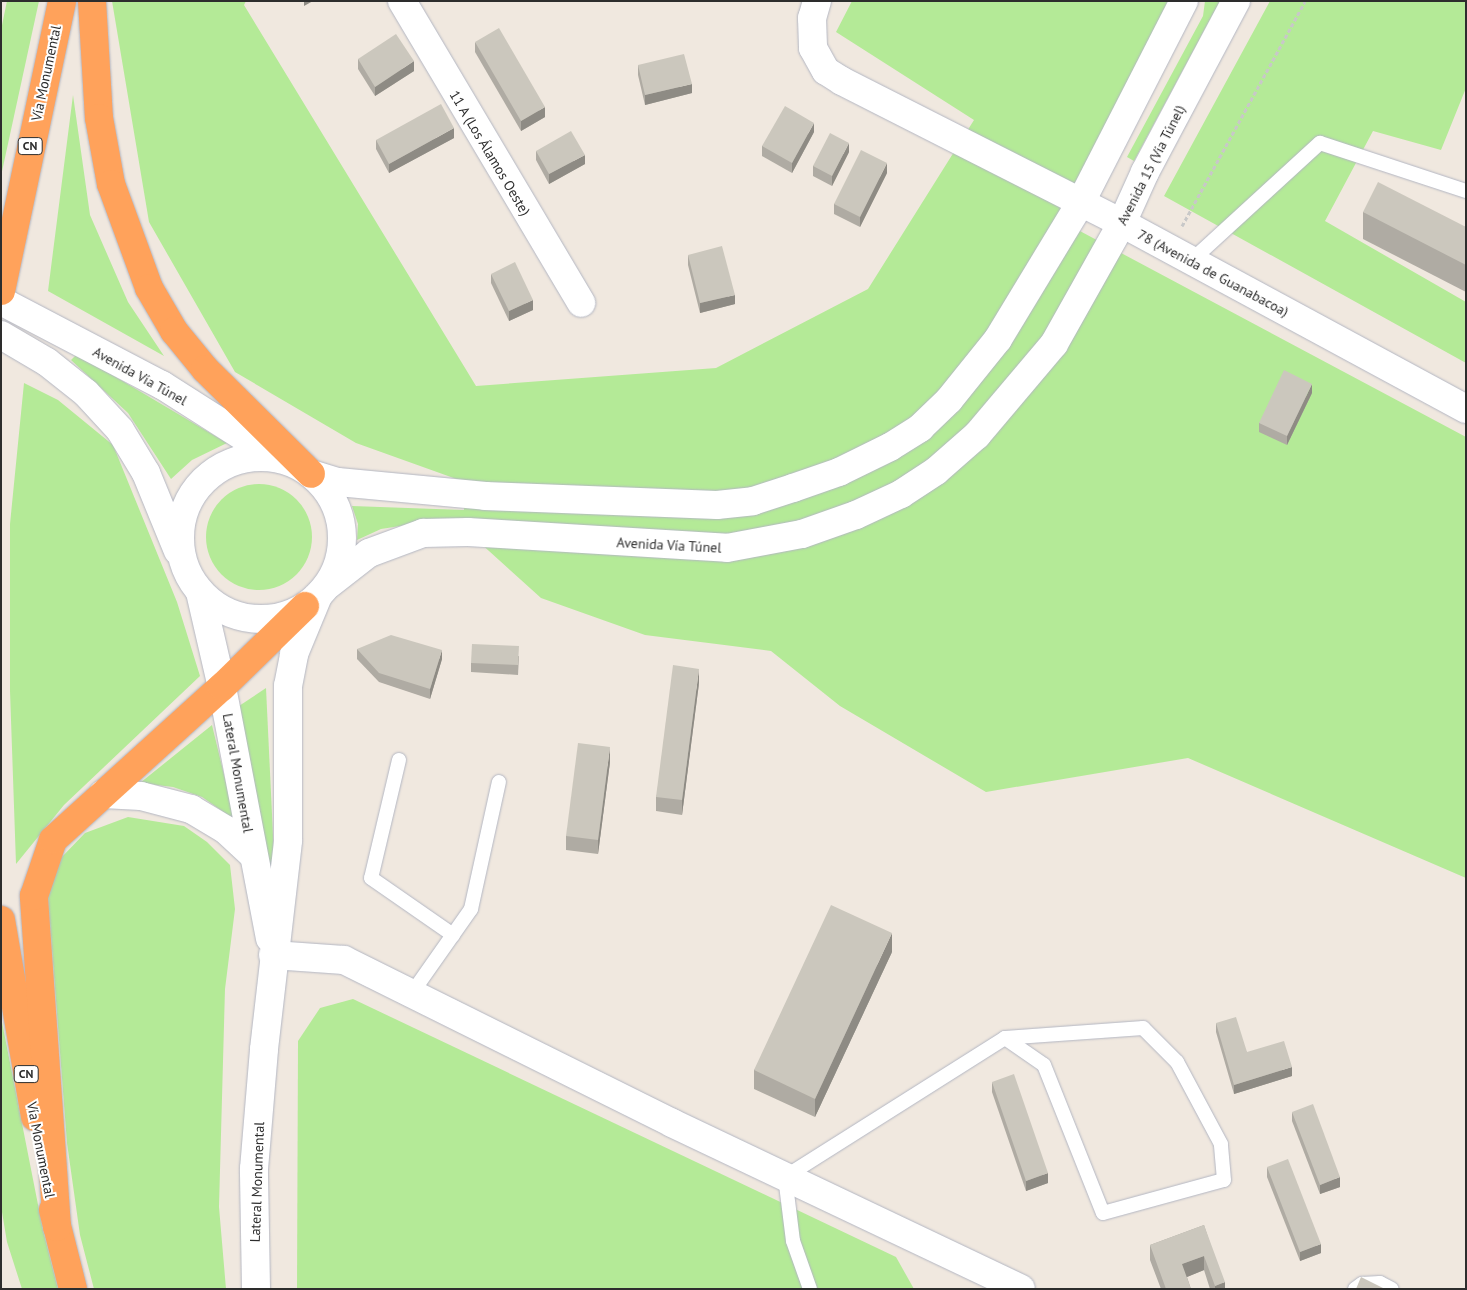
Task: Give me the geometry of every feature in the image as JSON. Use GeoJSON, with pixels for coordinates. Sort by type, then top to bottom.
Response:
{"type":"FeatureCollection","features":[{"type":"Feature","properties":{"kind":"highway","name":"Vía Monumental"},"geometry":{"type":"LineString","coordinates":[[1,291],[62,1]]}},
{"type":"Feature","properties":{"kind":"highway"},"geometry":{"type":"LineString","coordinates":[[92,1],[99,118],[110,174],[148,288],[174,331],[205,369],[311,474]]}},
{"type":"Feature","properties":{"kind":"highway"},"geometry":{"type":"LineString","coordinates":[[57,1227],[34,896],[53,840],[222,687],[317,596]]}},
{"type":"Feature","properties":{"kind":"highway","name":"Vía Monumental"},"geometry":{"type":"LineString","coordinates":[[1,920],[26,1074],[57,1227],[73,1289]]}},
{"type":"Feature","properties":{"kind":"main road","name":"11 A (Los Álamos Oeste)"},"geometry":{"type":"LineString","coordinates":[[402,1],[581,303]]}},
{"type":"Feature","properties":{"kind":"main road","name":"78 (Avenida de Guanabacoa)"},"geometry":{"type":"LineString","coordinates":[[817,1],[812,18],[813,48],[826,71],[869,97],[1122,223],[1466,409]]}},
{"type":"Feature","properties":{"kind":"main road"},"geometry":{"type":"LineString","coordinates":[[183,564],[179,536],[185,508],[199,484],[230,463],[247,457],[275,457],[311,474],[338,482],[485,496],[664,506],[718,505],[753,501],[839,472],[890,447],[920,428],[949,400],[998,339],[1082,202],[1184,1]]}},
{"type":"Feature","properties":{"kind":"main road","name":"Avenida 15 (Vía Túnel)"},"geometry":{"type":"LineString","coordinates":[[1062,328],[1122,223],[1145,172],[1236,1]]}},
{"type":"Feature","properties":{"kind":"main road","name":"Avenida Vía Túnel"},"geometry":{"type":"LineString","coordinates":[[1,302],[162,385],[275,457]]}},
{"type":"Feature","properties":{"kind":"main road","name":"Avenida Vía Túnel"},"geometry":{"type":"LineString","coordinates":[[317,596],[369,553],[422,532],[468,532],[726,548],[820,528],[901,494],[936,471],[977,435],[1019,388],[1054,344],[1062,328]]}},
{"type":"Feature","properties":{"kind":"main road"},"geometry":{"type":"LineString","coordinates":[[1,335],[47,362],[86,393],[120,430],[146,472],[183,564],[200,592],[218,607],[254,618],[284,616],[317,596],[339,559],[342,532],[336,506],[311,474]]}},
{"type":"Feature","properties":{"kind":"main road","name":"Lateral Monumental"},"geometry":{"type":"LineString","coordinates":[[200,592],[222,687],[252,854],[273,955]]}},
{"type":"Feature","properties":{"kind":"main road","name":"Lateral Monumental"},"geometry":{"type":"LineString","coordinates":[[256,1289],[254,1169],[273,955],[288,840],[288,686],[294,654],[317,596]]}},
{"type":"Feature","properties":{"kind":"main road"},"geometry":{"type":"LineString","coordinates":[[103,794],[141,796],[191,809],[226,830],[252,854]]}},
{"type":"Feature","properties":{"kind":"main road"},"geometry":{"type":"LineString","coordinates":[[273,955],[344,960],[785,1177],[1021,1289]]}},
{"type":"Feature","properties":{"kind":"lane"},"geometry":{"type":"LineString","coordinates":[[1180,255],[1320,143],[1466,190]]}},
{"type":"Feature","properties":{"kind":"lane"},"geometry":{"type":"LineString","coordinates":[[399,760],[370,878],[454,935]]}},
{"type":"Feature","properties":{"kind":"lane"},"geometry":{"type":"LineString","coordinates":[[412,994],[471,910],[499,782]]}},
{"type":"Feature","properties":{"kind":"lane"},"geometry":{"type":"LineString","coordinates":[[810,1289],[793,1241],[785,1177],[1005,1038],[1143,1028],[1177,1062],[1221,1144],[1224,1180],[1103,1213],[1044,1065],[1005,1038]]}},
{"type":"Feature","properties":{"kind":"lane"},"geometry":{"type":"LineString","coordinates":[[1355,1289],[1362,1284],[1380,1283],[1392,1289]]}},
{"type":"Feature","properties":{"kind":"path"},"geometry":{"type":"LineString","coordinates":[[1180,255],[1305,1]]}},
{"type":"Feature","properties":{"kind":"green space"},"geometry":{"type":"Polygon","coordinates":[[[7,1],[39,1],[1,176],[1,30],[7,1]]]}},
{"type":"Feature","properties":{"kind":"green space"},"geometry":{"type":"Polygon","coordinates":[[[112,1],[246,1],[244,5],[476,386],[716,368],[868,289],[974,120],[836,32],[852,1],[1174,1],[1063,222],[1466,437],[1466,878],[1188,758],[986,792],[840,706],[771,651],[645,635],[541,598],[468,532],[426,522],[381,529],[357,540],[358,524],[352,506],[464,510],[462,481],[356,443],[235,372],[149,222],[112,1]]]}},
{"type":"Feature","properties":{"kind":"green space"},"geometry":{"type":"Polygon","coordinates":[[[1205,1],[1220,1],[1134,161],[1127,157],[1203,16],[1205,1]]]}},
{"type":"Feature","properties":{"kind":"green space"},"geometry":{"type":"Polygon","coordinates":[[[1270,1],[1466,1],[1466,88],[1441,150],[1373,131],[1325,221],[1466,302],[1466,363],[1164,196],[1270,1]]]}},
{"type":"Feature","properties":{"kind":"green space"},"geometry":{"type":"Polygon","coordinates":[[[73,95],[90,215],[128,302],[164,356],[48,291],[73,95]]]}},
{"type":"Feature","properties":{"kind":"green space"},"geometry":{"type":"Polygon","coordinates":[[[77,354],[227,443],[192,460],[171,479],[128,413],[71,360],[77,354]]]}},
{"type":"Feature","properties":{"kind":"green space"},"geometry":{"type":"Polygon","coordinates":[[[24,383],[58,400],[113,445],[177,602],[200,676],[64,805],[16,864],[10,691],[10,524],[24,383]]]}},
{"type":"Feature","properties":{"kind":"green space"},"geometry":{"type":"Polygon","coordinates":[[[259,484],[279,488],[296,500],[308,517],[312,537],[308,557],[296,574],[279,586],[259,590],[239,586],[222,574],[210,557],[206,537],[210,517],[222,500],[239,488],[259,484]]]}},
{"type":"Feature","properties":{"kind":"green space"},"geometry":{"type":"Polygon","coordinates":[[[266,688],[275,877],[269,889],[239,706],[266,688]]]}},
{"type":"Feature","properties":{"kind":"green space"},"geometry":{"type":"Polygon","coordinates":[[[212,725],[235,820],[202,797],[173,787],[140,783],[212,725]]]}},
{"type":"Feature","properties":{"kind":"green space"},"geometry":{"type":"Polygon","coordinates":[[[128,817],[184,826],[207,842],[230,865],[235,909],[225,989],[219,1207],[226,1289],[94,1289],[80,1235],[67,1143],[48,897],[59,860],[85,833],[128,817]]]}},
{"type":"Feature","properties":{"kind":"green space"},"geometry":{"type":"Polygon","coordinates":[[[353,999],[896,1257],[914,1289],[297,1289],[298,1041],[320,1008],[353,999]]]}},
{"type":"Feature","properties":{"kind":"green space"},"geometry":{"type":"Polygon","coordinates":[[[1,1017],[43,1230],[58,1289],[22,1289],[7,1242],[1,1206],[1,1017]]]}},
{"type":"Feature","properties":{"kind":"building"},"geometry":{"type":"Polygon","coordinates":[[[499,28],[545,107],[521,121],[475,42],[499,28]]]}},
{"type":"Feature","properties":{"kind":"building"},"geometry":{"type":"Polygon","coordinates":[[[396,34],[414,61],[375,87],[358,59],[396,34]]]}},
{"type":"Feature","properties":{"kind":"building"},"geometry":{"type":"Polygon","coordinates":[[[684,54],[692,84],[645,95],[638,65],[684,54]]]}},
{"type":"Feature","properties":{"kind":"building"},"geometry":{"type":"Polygon","coordinates":[[[441,104],[454,128],[389,164],[376,140],[441,104]]]}},
{"type":"Feature","properties":{"kind":"building"},"geometry":{"type":"Polygon","coordinates":[[[785,106],[814,123],[792,163],[762,146],[785,106]]]}},
{"type":"Feature","properties":{"kind":"building"},"geometry":{"type":"Polygon","coordinates":[[[571,131],[585,155],[549,174],[536,151],[571,131]]]}},
{"type":"Feature","properties":{"kind":"building"},"geometry":{"type":"Polygon","coordinates":[[[830,133],[849,143],[832,176],[813,166],[830,133]]]}},
{"type":"Feature","properties":{"kind":"building"},"geometry":{"type":"Polygon","coordinates":[[[861,150],[887,163],[860,217],[834,204],[861,150]]]}},
{"type":"Feature","properties":{"kind":"building"},"geometry":{"type":"Polygon","coordinates":[[[1378,182],[1466,227],[1466,265],[1363,212],[1378,182]]]}},
{"type":"Feature","properties":{"kind":"building"},"geometry":{"type":"Polygon","coordinates":[[[722,246],[735,295],[700,303],[688,255],[722,246]]]}},
{"type":"Feature","properties":{"kind":"building"},"geometry":{"type":"Polygon","coordinates":[[[515,262],[533,300],[509,311],[491,274],[515,262]]]}},
{"type":"Feature","properties":{"kind":"building"},"geometry":{"type":"Polygon","coordinates":[[[1284,370],[1312,384],[1287,436],[1259,423],[1284,370]]]}},
{"type":"Feature","properties":{"kind":"building"},"geometry":{"type":"Polygon","coordinates":[[[391,635],[442,650],[430,689],[379,673],[357,649],[391,635]]]}},
{"type":"Feature","properties":{"kind":"building"},"geometry":{"type":"Polygon","coordinates":[[[472,644],[519,646],[518,665],[471,663],[472,644]]]}},
{"type":"Feature","properties":{"kind":"building"},"geometry":{"type":"Polygon","coordinates":[[[673,665],[699,669],[682,800],[656,797],[673,665]]]}},
{"type":"Feature","properties":{"kind":"building"},"geometry":{"type":"Polygon","coordinates":[[[578,743],[610,747],[598,840],[566,836],[578,743]]]}},
{"type":"Feature","properties":{"kind":"building"},"geometry":{"type":"Polygon","coordinates":[[[831,905],[892,933],[815,1099],[754,1070],[831,905]]]}},
{"type":"Feature","properties":{"kind":"building"},"geometry":{"type":"Polygon","coordinates":[[[1236,1017],[1247,1052],[1284,1041],[1292,1067],[1234,1085],[1216,1023],[1236,1017]]]}},
{"type":"Feature","properties":{"kind":"building"},"geometry":{"type":"Polygon","coordinates":[[[1014,1074],[1048,1173],[1026,1181],[992,1082],[1014,1074]]]}},
{"type":"Feature","properties":{"kind":"building"},"geometry":{"type":"Polygon","coordinates":[[[1313,1104],[1340,1177],[1320,1185],[1292,1112],[1313,1104]]]}},
{"type":"Feature","properties":{"kind":"building"},"geometry":{"type":"Polygon","coordinates":[[[1288,1159],[1321,1244],[1300,1252],[1267,1167],[1288,1159]]]}},
{"type":"Feature","properties":{"kind":"building"},"geometry":{"type":"Polygon","coordinates":[[[1204,1225],[1225,1282],[1215,1286],[1204,1256],[1182,1264],[1191,1289],[1166,1289],[1150,1245],[1204,1225]]]}},
{"type":"Feature","properties":{"kind":"building"},"geometry":{"type":"Polygon","coordinates":[[[1361,1277],[1385,1289],[1356,1289],[1361,1277]]]}}]}
